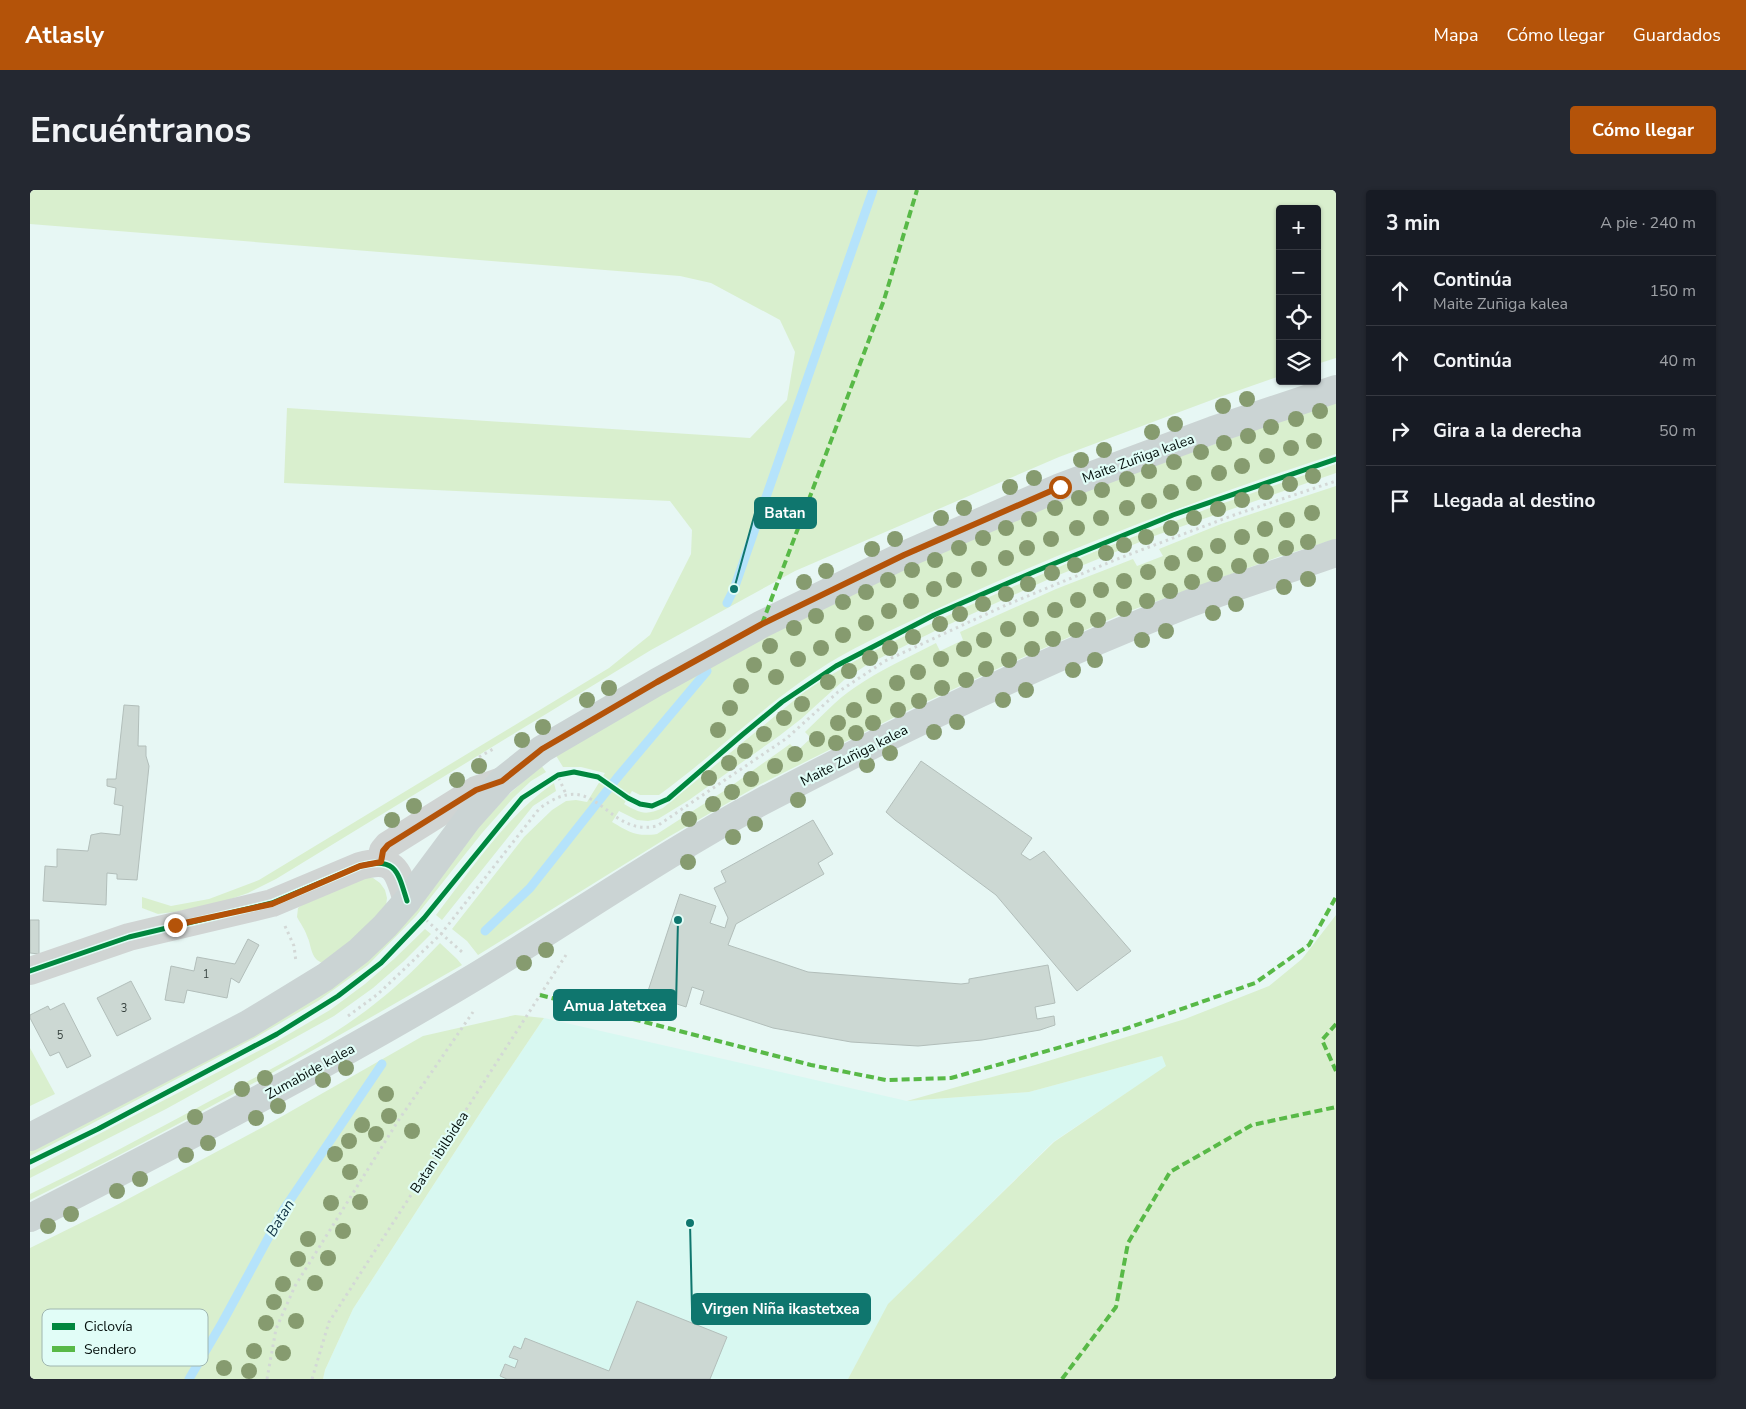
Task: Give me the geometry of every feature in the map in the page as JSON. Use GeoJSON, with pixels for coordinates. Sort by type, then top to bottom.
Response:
{"type":"FeatureCollection","features":[{"type":"Feature","properties":{"kind":"main road","name":"Maite Zuñiga kalea"},"geometry":{"type":"LineString","coordinates":[[419,912],[468,819],[502,781],[542,749],[657,682],[762,624],[904,555],[1060,487],[1213,430],[1336,389]]}},
{"type":"Feature","properties":{"kind":"main road","name":"Maite Zuñiga kalea"},"geometry":{"type":"LineString","coordinates":[[582,910],[678,850],[758,804],[886,738],[1029,670],[1184,606],[1336,553]]}},
{"type":"Feature","properties":{"kind":"main road","name":"Zumabide kalea"},"geometry":{"type":"LineString","coordinates":[[30,1218],[173,1145],[356,1045],[477,975],[582,910]]}},
{"type":"Feature","properties":{"kind":"main road"},"geometry":{"type":"LineString","coordinates":[[30,1138],[289,1001],[359,951],[385,926],[419,912]]}},
{"type":"Feature","properties":{"kind":"street"},"geometry":{"type":"LineString","coordinates":[[381,862],[383,851],[388,845],[476,790],[502,781]]}},
{"type":"Feature","properties":{"kind":"street"},"geometry":{"type":"LineString","coordinates":[[30,971],[129,937],[272,904],[360,866],[381,862],[389,865],[399,875],[419,912]]}},
{"type":"Feature","properties":{"kind":"path"},"geometry":{"type":"LineString","coordinates":[[588,797],[617,818],[636,827],[648,828],[657,826],[787,738],[838,692],[885,661],[1006,604],[1120,558],[1234,515],[1336,481]]}},
{"type":"Feature","properties":{"kind":"path"},"geometry":{"type":"LineString","coordinates":[[551,778],[566,774]]}},
{"type":"Feature","properties":{"kind":"path"},"geometry":{"type":"LineString","coordinates":[[267,1379],[276,1329],[295,1286],[398,1121],[478,1005]]}},
{"type":"Feature","properties":{"kind":"shaded area"},"geometry":{"type":"Polygon","coordinates":[[[30,190],[1336,190],[1336,358],[1321,363],[1321,205],[1276,205],[1276,377],[1059,457],[795,571],[651,650],[276,879],[248,893],[225,901],[188,910],[158,914],[142,908],[142,897],[171,906],[209,899],[259,880],[609,668],[650,635],[691,554],[692,530],[670,501],[284,483],[287,408],[750,438],[787,400],[795,352],[780,320],[711,283],[680,276],[30,224],[30,190]]]}},
{"type":"Feature","properties":{"kind":"shaded area"},"geometry":{"type":"Polygon","coordinates":[[[1336,401],[1336,454],[1196,502],[1103,537],[1012,575],[886,633],[839,657],[792,688],[659,795],[640,795],[632,791],[624,804],[634,810],[647,813],[663,808],[809,688],[865,655],[966,607],[1096,551],[1215,506],[1336,464],[1336,473],[1157,535],[1049,579],[941,628],[868,664],[844,680],[779,736],[689,800],[658,819],[648,821],[637,820],[619,811],[612,822],[633,833],[644,835],[657,834],[727,789],[790,744],[797,751],[811,738],[805,732],[829,709],[854,688],[884,670],[936,643],[940,651],[963,640],[960,632],[1056,589],[1133,559],[1137,566],[1163,556],[1159,549],[1221,524],[1336,486],[1336,539],[1278,557],[1124,613],[913,708],[761,784],[670,836],[478,955],[467,941],[452,929],[524,837],[552,810],[566,801],[587,802],[605,773],[581,767],[563,767],[555,754],[714,664],[838,599],[1031,513],[1127,475],[1336,401]]]}},
{"type":"Feature","properties":{"kind":"shaded area"},"geometry":{"type":"Polygon","coordinates":[[[541,765],[546,772],[531,781],[513,798],[482,833],[416,916],[368,965],[318,1001],[253,1039],[30,1156],[30,1150],[253,1033],[467,839],[506,797],[541,765]]]}},
{"type":"Feature","properties":{"kind":"shaded area"},"geometry":{"type":"Polygon","coordinates":[[[554,783],[556,791],[533,806],[442,920],[436,915],[505,827],[520,811],[554,783]]]}},
{"type":"Feature","properties":{"kind":"shaded area"},"geometry":{"type":"Polygon","coordinates":[[[364,877],[373,878],[380,883],[385,890],[386,906],[354,940],[323,963],[319,961],[314,955],[306,933],[297,917],[298,908],[364,877]]]}},
{"type":"Feature","properties":{"kind":"shaded area"},"geometry":{"type":"Polygon","coordinates":[[[1336,915],[1336,1379],[848,1379],[888,1304],[1054,1142],[1166,1066],[1162,1056],[1029,1092],[907,1101],[1035,1065],[1185,1019],[1269,986],[1302,959],[1336,915]]]}},
{"type":"Feature","properties":{"kind":"shaded area"},"geometry":{"type":"Polygon","coordinates":[[[425,929],[431,934],[404,961],[373,988],[334,1016],[166,1109],[30,1178],[30,1170],[272,1044],[330,1010],[365,984],[425,929]]]}},
{"type":"Feature","properties":{"kind":"shaded area"},"geometry":{"type":"Polygon","coordinates":[[[440,943],[462,965],[248,1086],[85,1173],[30,1200],[30,1194],[273,1068],[337,1031],[394,988],[440,943]]]}},
{"type":"Feature","properties":{"kind":"shaded area"},"geometry":{"type":"Polygon","coordinates":[[[515,1015],[544,1018],[353,1309],[325,1370],[323,1379],[30,1379],[30,1248],[113,1207],[265,1126],[423,1036],[515,1015]]]}},
{"type":"Feature","properties":{"kind":"shaded area"},"geometry":{"type":"Polygon","coordinates":[[[544,1018],[907,1101],[1029,1092],[1162,1056],[1167,1066],[1053,1142],[889,1304],[848,1379],[323,1379],[325,1370],[353,1309],[544,1018]]]}},
{"type":"Feature","properties":{"kind":"shaded area"},"geometry":{"type":"Polygon","coordinates":[[[30,1048],[55,1094],[30,1106],[30,1048]]]}},
{"type":"Feature","properties":{"kind":"building"},"geometry":{"type":"Polygon","coordinates":[[[124,705],[139,706],[138,746],[146,746],[149,766],[137,880],[117,879],[117,874],[107,873],[106,905],[43,901],[45,866],[57,867],[57,849],[88,851],[91,835],[101,833],[120,835],[123,806],[114,804],[116,788],[107,786],[107,779],[116,779],[124,705]]]}},
{"type":"Feature","properties":{"kind":"building"},"geometry":{"type":"Polygon","coordinates":[[[921,761],[1032,838],[1021,854],[1030,860],[1044,851],[1131,951],[1077,991],[996,895],[886,812],[921,761]]]}},
{"type":"Feature","properties":{"kind":"building"},"geometry":{"type":"Polygon","coordinates":[[[813,820],[833,854],[818,863],[824,874],[736,924],[728,945],[808,972],[961,984],[969,983],[969,979],[1048,965],[1055,1003],[1035,1007],[1037,1019],[1054,1016],[1055,1025],[1040,1030],[982,1040],[918,1046],[851,1042],[773,1028],[700,1004],[704,991],[692,987],[686,1007],[647,994],[680,894],[716,906],[710,923],[725,928],[728,918],[714,888],[726,882],[721,871],[813,820]]]}},
{"type":"Feature","properties":{"kind":"building"},"geometry":{"type":"Polygon","coordinates":[[[30,920],[39,920],[39,954],[30,953],[30,920]]]}},
{"type":"Feature","properties":{"kind":"building"},"geometry":{"type":"Polygon","coordinates":[[[248,939],[259,945],[239,983],[231,978],[227,998],[187,990],[184,1003],[165,1000],[171,966],[194,971],[197,957],[235,964],[248,939]]]}},
{"type":"Feature","properties":{"kind":"building"},"geometry":{"type":"Polygon","coordinates":[[[131,981],[151,1019],[117,1036],[97,998],[131,981]]]}},
{"type":"Feature","properties":{"kind":"building"},"geometry":{"type":"Polygon","coordinates":[[[64,1003],[91,1056],[67,1068],[59,1052],[50,1056],[30,1018],[30,1015],[48,1006],[50,1010],[64,1003]]]}},
{"type":"Feature","properties":{"kind":"building"},"geometry":{"type":"Polygon","coordinates":[[[637,1301],[727,1337],[710,1379],[507,1379],[500,1376],[505,1364],[515,1368],[518,1360],[509,1357],[514,1346],[521,1349],[525,1338],[609,1371],[637,1301]]]}},
{"type":"Feature","properties":{"kind":"waterway","name":"Batan"},"geometry":{"type":"LineString","coordinates":[[727,603],[734,589],[873,190]]}},
{"type":"Feature","properties":{"kind":"waterway","name":"Batan"},"geometry":{"type":"LineString","coordinates":[[485,931],[530,888],[617,778],[707,671]]}},
{"type":"Feature","properties":{"kind":"waterway","name":"Batan"},"geometry":{"type":"LineString","coordinates":[[208,1347],[284,1209],[382,1064]]}},
{"type":"Feature","properties":{"kind":"waterway","name":"Batan"},"geometry":{"type":"LineString","coordinates":[[189,1379],[197,1366]]}},
{"type":"Feature","properties":{"kind":"marked path"},"geometry":{"type":"LineString","coordinates":[[762,624],[884,300],[917,190]]}},
{"type":"Feature","properties":{"kind":"marked path"},"geometry":{"type":"LineString","coordinates":[[540,995],[811,1065],[886,1080],[951,1078],[1125,1029],[1255,983],[1309,945],[1336,897]]}},
{"type":"Feature","properties":{"kind":"marked path"},"geometry":{"type":"LineString","coordinates":[[1336,1024],[1322,1040],[1336,1071]]}},
{"type":"Feature","properties":{"kind":"marked path"},"geometry":{"type":"LineString","coordinates":[[1062,1379],[1116,1307],[1128,1243],[1170,1172],[1252,1125],[1336,1107]]}},
{"type":"Feature","properties":{"kind":"cycle path"},"geometry":{"type":"LineString","coordinates":[[30,1162],[98,1129],[277,1034],[338,996],[381,963],[424,918],[522,798],[558,775],[574,772],[598,777],[628,798],[640,804],[652,806],[668,799],[782,702],[836,666],[934,615],[1173,515],[1336,459]]}},
{"type":"Feature","properties":{"kind":"cycle path"},"geometry":{"type":"LineString","coordinates":[[30,971],[129,937],[272,903],[360,866],[372,863],[381,863],[394,869],[401,882],[407,901]]}},
{"type":"Feature","properties":{"kind":"place","name":"Batan"},"geometry":{"type":"Point","coordinates":[734,589]}},
{"type":"Feature","properties":{"kind":"place","name":"Amua Jatetxea"},"geometry":{"type":"Point","coordinates":[678,920]}},
{"type":"Feature","properties":{"kind":"place","name":"Virgen Niña ikastetxea"},"geometry":{"type":"Point","coordinates":[690,1223]}},
{"type":"Feature","properties":{"kind":"route"},"geometry":{"type":"LineString","coordinates":[[175,925],[272,904],[360,866],[381,862],[383,851],[388,845],[476,790],[502,781],[542,749],[762,624],[904,555],[1060,487]]}}]}
